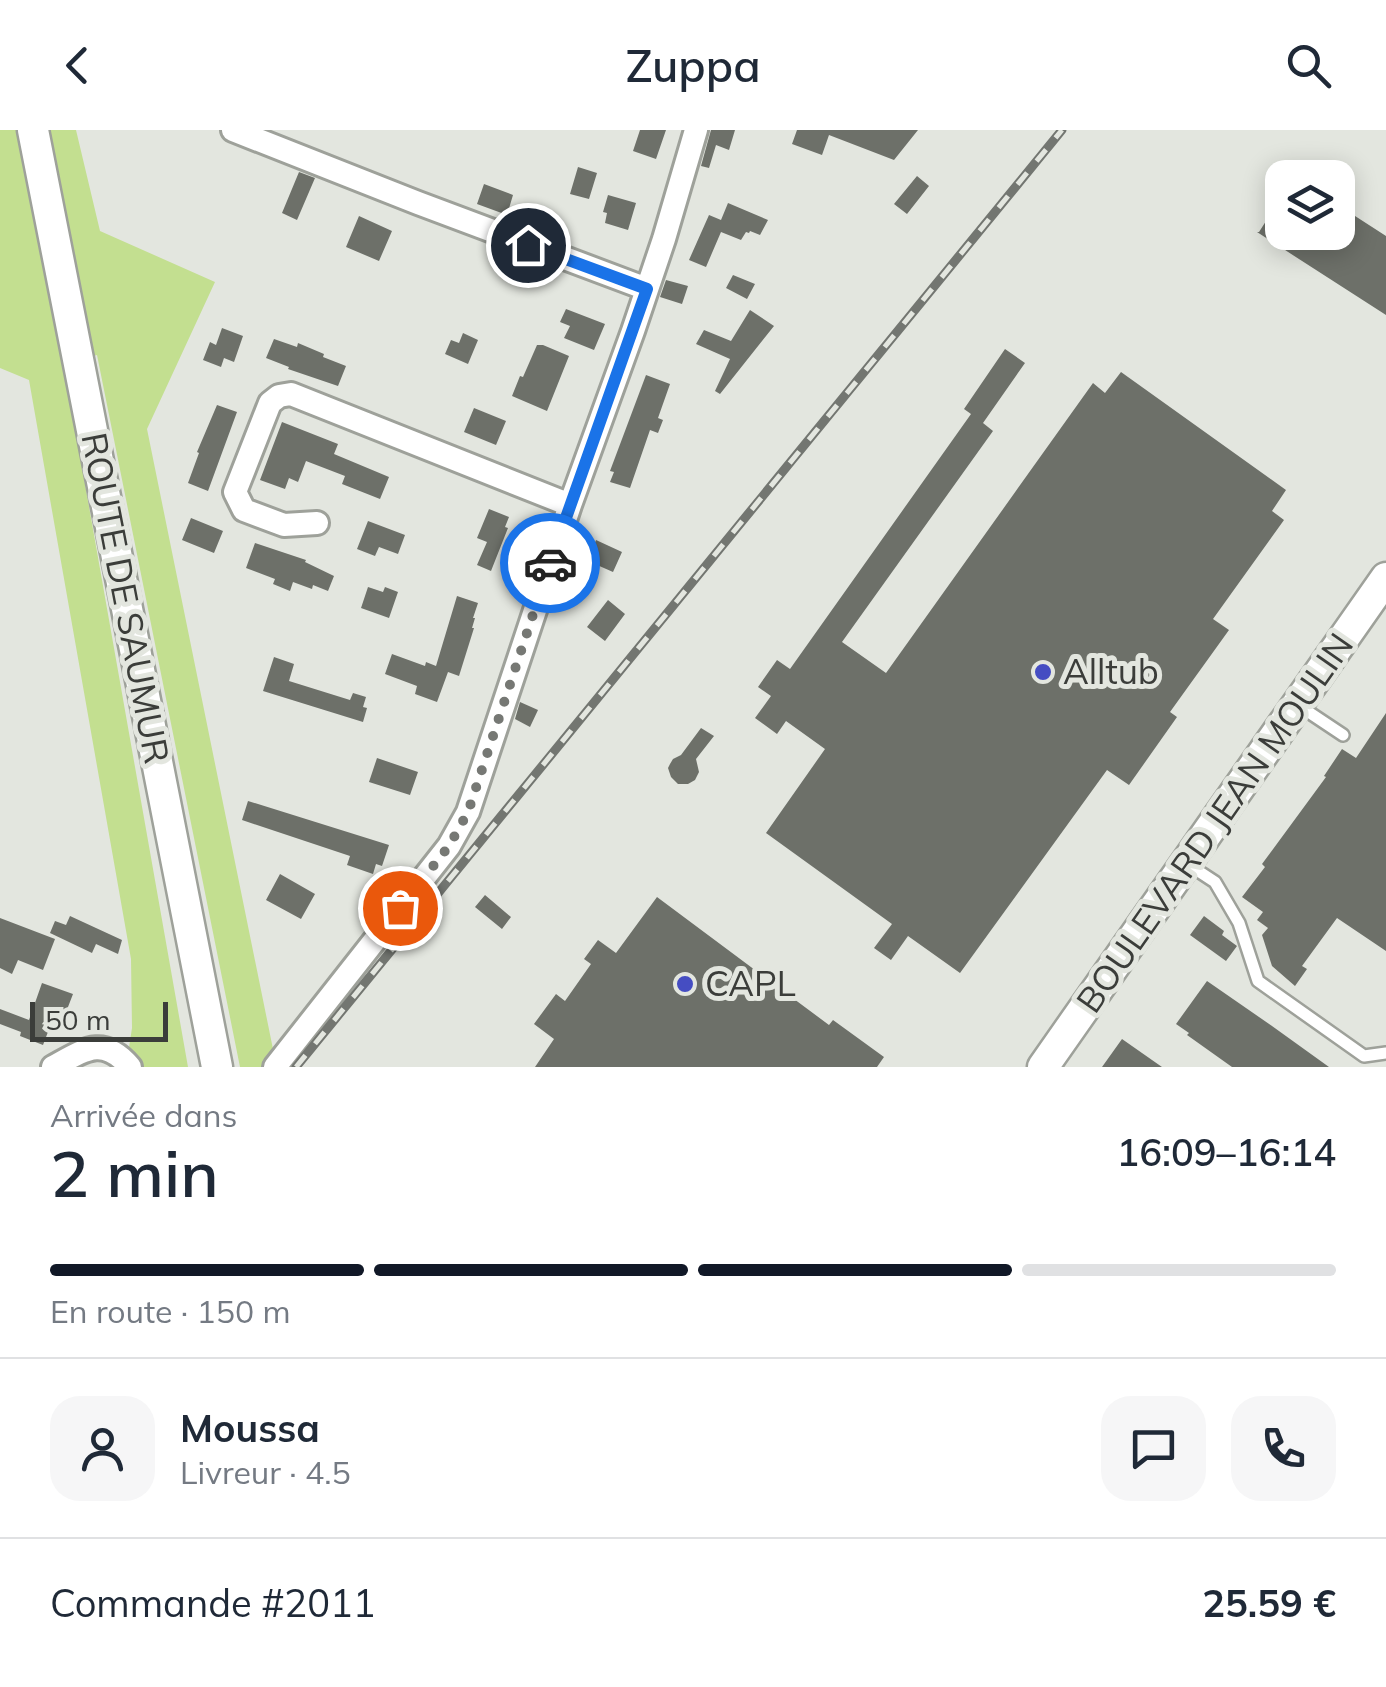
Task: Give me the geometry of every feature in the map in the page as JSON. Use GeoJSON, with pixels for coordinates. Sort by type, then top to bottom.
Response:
{"type":"FeatureCollection","features":[{"type":"Feature","properties":{"kind":"main road","name":"ROUTE DE SAUMUR"},"geometry":{"type":"LineString","coordinates":[[33,130],[217,1067]]}},
{"type":"Feature","properties":{"kind":"main road","name":"BOULEVARD JEAN MOULIN"},"geometry":{"type":"LineString","coordinates":[[1043,1067],[1386,578]]}},
{"type":"Feature","properties":{"kind":"street"},"geometry":{"type":"LineString","coordinates":[[232,130],[647,289]]}},
{"type":"Feature","properties":{"kind":"street"},"geometry":{"type":"LineString","coordinates":[[275,1067],[449,846],[468,812],[647,289],[696,130]]}},
{"type":"Feature","properties":{"kind":"street"},"geometry":{"type":"LineString","coordinates":[[317,523],[284,524],[244,510],[235,492],[270,402],[279,396],[291,394],[570,505]]}},
{"type":"Feature","properties":{"kind":"street"},"geometry":{"type":"LineString","coordinates":[[53,1067],[88,1048],[105,1048],[120,1055],[130,1067]]}},
{"type":"Feature","properties":{"kind":"lane"},"geometry":{"type":"LineString","coordinates":[[1298,705],[1343,735]]}},
{"type":"Feature","properties":{"kind":"lane"},"geometry":{"type":"LineString","coordinates":[[1186,863],[1215,882],[1239,923],[1258,981],[1364,1056],[1386,1053]]}},
{"type":"Feature","properties":{"kind":"green space"},"geometry":{"type":"Polygon","coordinates":[[[0,130],[76,130],[100,231],[215,282],[147,429],[274,1054],[261,1067],[240,1067],[97,355],[64,365],[188,1067],[126,1067],[132,1028],[131,959],[29,380],[0,368],[0,130]]]}},
{"type":"Feature","properties":{"kind":"building"},"geometry":{"type":"Polygon","coordinates":[[[640,130],[666,130],[656,159],[633,151],[640,130]]]}},
{"type":"Feature","properties":{"kind":"building"},"geometry":{"type":"Polygon","coordinates":[[[711,130],[735,130],[729,150],[716,145],[709,168],[701,166],[711,130]]]}},
{"type":"Feature","properties":{"kind":"building"},"geometry":{"type":"Polygon","coordinates":[[[797,130],[918,130],[894,160],[829,135],[822,155],[792,144],[797,130]]]}},
{"type":"Feature","properties":{"kind":"building"},"geometry":{"type":"Polygon","coordinates":[[[578,167],[597,173],[589,199],[570,194],[578,167]]]}},
{"type":"Feature","properties":{"kind":"building"},"geometry":{"type":"Polygon","coordinates":[[[299,172],[315,178],[297,220],[282,213],[299,172]]]}},
{"type":"Feature","properties":{"kind":"building"},"geometry":{"type":"Polygon","coordinates":[[[917,176],[929,186],[907,214],[894,204],[917,176]]]}},
{"type":"Feature","properties":{"kind":"building"},"geometry":{"type":"Polygon","coordinates":[[[484,184],[513,195],[507,215],[477,204],[484,184]]]}},
{"type":"Feature","properties":{"kind":"building"},"geometry":{"type":"Polygon","coordinates":[[[608,195],[636,203],[628,230],[605,223],[607,213],[603,212],[608,195]]]}},
{"type":"Feature","properties":{"kind":"building"},"geometry":{"type":"Polygon","coordinates":[[[728,203],[768,220],[760,235],[746,232],[741,240],[721,232],[706,267],[689,260],[709,215],[721,220],[728,203]]]}},
{"type":"Feature","properties":{"kind":"building"},"geometry":{"type":"Polygon","coordinates":[[[359,216],[392,231],[379,261],[346,247],[359,216]]]}},
{"type":"Feature","properties":{"kind":"building"},"geometry":{"type":"Polygon","coordinates":[[[1355,216],[1386,236],[1386,315],[1285,250],[1355,250],[1355,216]]]}},
{"type":"Feature","properties":{"kind":"building"},"geometry":{"type":"Polygon","coordinates":[[[733,275],[755,284],[747,299],[726,288],[733,275]]]}},
{"type":"Feature","properties":{"kind":"building"},"geometry":{"type":"Polygon","coordinates":[[[666,280],[688,286],[682,304],[660,297],[666,280]]]}},
{"type":"Feature","properties":{"kind":"building"},"geometry":{"type":"Polygon","coordinates":[[[566,309],[605,324],[594,350],[564,338],[570,326],[560,322],[566,309]]]}},
{"type":"Feature","properties":{"kind":"building"},"geometry":{"type":"Polygon","coordinates":[[[750,310],[774,326],[720,394],[715,391],[730,359],[696,344],[704,330],[731,341],[750,310]]]}},
{"type":"Feature","properties":{"kind":"building"},"geometry":{"type":"Polygon","coordinates":[[[222,328],[243,336],[234,362],[224,358],[221,367],[203,360],[210,342],[216,345],[222,328]]]}},
{"type":"Feature","properties":{"kind":"building"},"geometry":{"type":"Polygon","coordinates":[[[463,333],[478,340],[468,364],[445,354],[451,340],[459,343],[463,333]]]}},
{"type":"Feature","properties":{"kind":"building"},"geometry":{"type":"Polygon","coordinates":[[[274,339],[297,347],[298,343],[346,366],[338,386],[266,358],[274,339]]]}},
{"type":"Feature","properties":{"kind":"building"},"geometry":{"type":"Polygon","coordinates":[[[537,345],[569,356],[547,411],[512,396],[537,345]]]}},
{"type":"Feature","properties":{"kind":"building","name":"Alltub"},"geometry":{"type":"Polygon","coordinates":[[[1005,349],[1025,363],[983,423],[993,431],[842,642],[886,673],[1093,383],[1105,393],[1121,372],[1286,490],[1272,511],[1284,520],[1213,619],[1229,630],[1170,712],[1177,717],[1129,785],[1107,770],[960,973],[908,936],[891,960],[874,948],[892,924],[766,833],[825,749],[786,721],[777,734],[755,718],[771,696],[758,687],[777,660],[790,669],[971,414],[964,409],[1005,349]]]}},
{"type":"Feature","properties":{"kind":"building"},"geometry":{"type":"Polygon","coordinates":[[[646,375],[670,384],[658,418],[663,420],[658,433],[650,430],[630,488],[610,482],[614,472],[610,471],[646,375]]]}},
{"type":"Feature","properties":{"kind":"building"},"geometry":{"type":"Polygon","coordinates":[[[217,405],[237,412],[208,491],[188,483],[217,405]]]}},
{"type":"Feature","properties":{"kind":"building"},"geometry":{"type":"Polygon","coordinates":[[[474,408],[506,421],[496,445],[464,432],[474,408]]]}},
{"type":"Feature","properties":{"kind":"building"},"geometry":{"type":"Polygon","coordinates":[[[282,422],[338,444],[334,454],[389,477],[380,499],[342,484],[345,476],[306,461],[298,482],[289,478],[285,489],[260,480],[282,422]]]}},
{"type":"Feature","properties":{"kind":"building"},"geometry":{"type":"Polygon","coordinates":[[[489,509],[509,517],[491,571],[477,565],[487,542],[477,538],[489,509]]]}},
{"type":"Feature","properties":{"kind":"building"},"geometry":{"type":"Polygon","coordinates":[[[191,518],[223,531],[214,553],[182,540],[191,518]]]}},
{"type":"Feature","properties":{"kind":"building"},"geometry":{"type":"Polygon","coordinates":[[[368,521],[405,535],[398,554],[379,547],[375,556],[357,549],[368,521]]]}},
{"type":"Feature","properties":{"kind":"building"},"geometry":{"type":"Polygon","coordinates":[[[596,540],[622,552],[613,572],[588,561],[596,540]]]}},
{"type":"Feature","properties":{"kind":"building"},"geometry":{"type":"Polygon","coordinates":[[[255,543],[306,560],[334,576],[328,591],[293,582],[290,591],[273,584],[275,579],[246,568],[255,543]]]}},
{"type":"Feature","properties":{"kind":"building"},"geometry":{"type":"Polygon","coordinates":[[[368,587],[398,592],[389,618],[361,608],[368,587]]]}},
{"type":"Feature","properties":{"kind":"building"},"geometry":{"type":"Polygon","coordinates":[[[457,596],[478,603],[474,628],[459,676],[448,672],[437,702],[415,694],[417,686],[385,674],[392,654],[436,666],[457,596]]]}},
{"type":"Feature","properties":{"kind":"building"},"geometry":{"type":"Polygon","coordinates":[[[608,600],[625,614],[605,641],[587,627],[608,600]]]}},
{"type":"Feature","properties":{"kind":"building"},"geometry":{"type":"Polygon","coordinates":[[[274,657],[294,664],[289,681],[350,700],[353,693],[366,697],[363,722],[263,691],[274,657]]]}},
{"type":"Feature","properties":{"kind":"building"},"geometry":{"type":"Polygon","coordinates":[[[520,702],[538,710],[530,727],[515,719],[520,702]]]}},
{"type":"Feature","properties":{"kind":"building"},"geometry":{"type":"Polygon","coordinates":[[[1386,713],[1386,951],[1337,918],[1302,966],[1307,969],[1295,986],[1272,966],[1262,935],[1268,928],[1257,920],[1263,912],[1242,897],[1342,749],[1356,758],[1386,713]]]}},
{"type":"Feature","properties":{"kind":"building"},"geometry":{"type":"Polygon","coordinates":[[[701,728],[714,736],[696,759],[699,772],[695,780],[678,784],[668,768],[701,728]]]}},
{"type":"Feature","properties":{"kind":"building"},"geometry":{"type":"Polygon","coordinates":[[[377,758],[418,772],[410,795],[369,782],[377,758]]]}},
{"type":"Feature","properties":{"kind":"building"},"geometry":{"type":"Polygon","coordinates":[[[248,801],[389,845],[382,866],[376,864],[373,874],[347,865],[350,856],[242,820],[248,801]]]}},
{"type":"Feature","properties":{"kind":"building"},"geometry":{"type":"Polygon","coordinates":[[[280,874],[315,894],[301,919],[266,900],[280,874]]]}},
{"type":"Feature","properties":{"kind":"building"},"geometry":{"type":"Polygon","coordinates":[[[485,895],[511,917],[502,929],[475,907],[485,895]]]}},
{"type":"Feature","properties":{"kind":"building","name":"CAPL"},"geometry":{"type":"Polygon","coordinates":[[[657,897],[829,1025],[833,1020],[884,1057],[877,1067],[535,1067],[554,1039],[534,1024],[556,994],[565,1001],[591,964],[584,959],[598,940],[616,953],[657,897]]]}},
{"type":"Feature","properties":{"kind":"building"},"geometry":{"type":"Polygon","coordinates":[[[70,916],[122,940],[118,954],[96,944],[92,953],[50,933],[55,921],[66,925],[70,916]]]}},
{"type":"Feature","properties":{"kind":"building"},"geometry":{"type":"Polygon","coordinates":[[[1204,916],[1237,946],[1226,961],[1190,935],[1204,916]]]}},
{"type":"Feature","properties":{"kind":"building"},"geometry":{"type":"Polygon","coordinates":[[[0,918],[55,939],[43,970],[18,960],[12,974],[0,968],[0,918]]]}},
{"type":"Feature","properties":{"kind":"building"},"geometry":{"type":"Polygon","coordinates":[[[1207,981],[1329,1067],[1232,1067],[1176,1024],[1207,981]]]}},
{"type":"Feature","properties":{"kind":"building"},"geometry":{"type":"Polygon","coordinates":[[[42,983],[73,994],[63,1020],[54,1016],[43,1045],[0,1024],[0,1009],[29,1020],[42,983]]]}},
{"type":"Feature","properties":{"kind":"building"},"geometry":{"type":"Polygon","coordinates":[[[1122,1039],[1162,1067],[1102,1067],[1122,1039]]]}},
{"type":"Feature","properties":{"kind":"railway"},"geometry":{"type":"LineString","coordinates":[[296,1067],[1062,130]]}},
{"type":"Feature","properties":{"kind":"way so far"},"geometry":{"type":"LineString","coordinates":[[400,908],[449,846],[468,812],[550,563]]}},
{"type":"Feature","properties":{"kind":"place","name":"Alltub"},"geometry":{"type":"Point","coordinates":[1043,672]}},
{"type":"Feature","properties":{"kind":"place","name":"CAPL"},"geometry":{"type":"Point","coordinates":[685,984]}},
{"type":"Feature","properties":{"kind":"route"},"geometry":{"type":"LineString","coordinates":[[528,245],[647,289],[550,563]]}}]}
